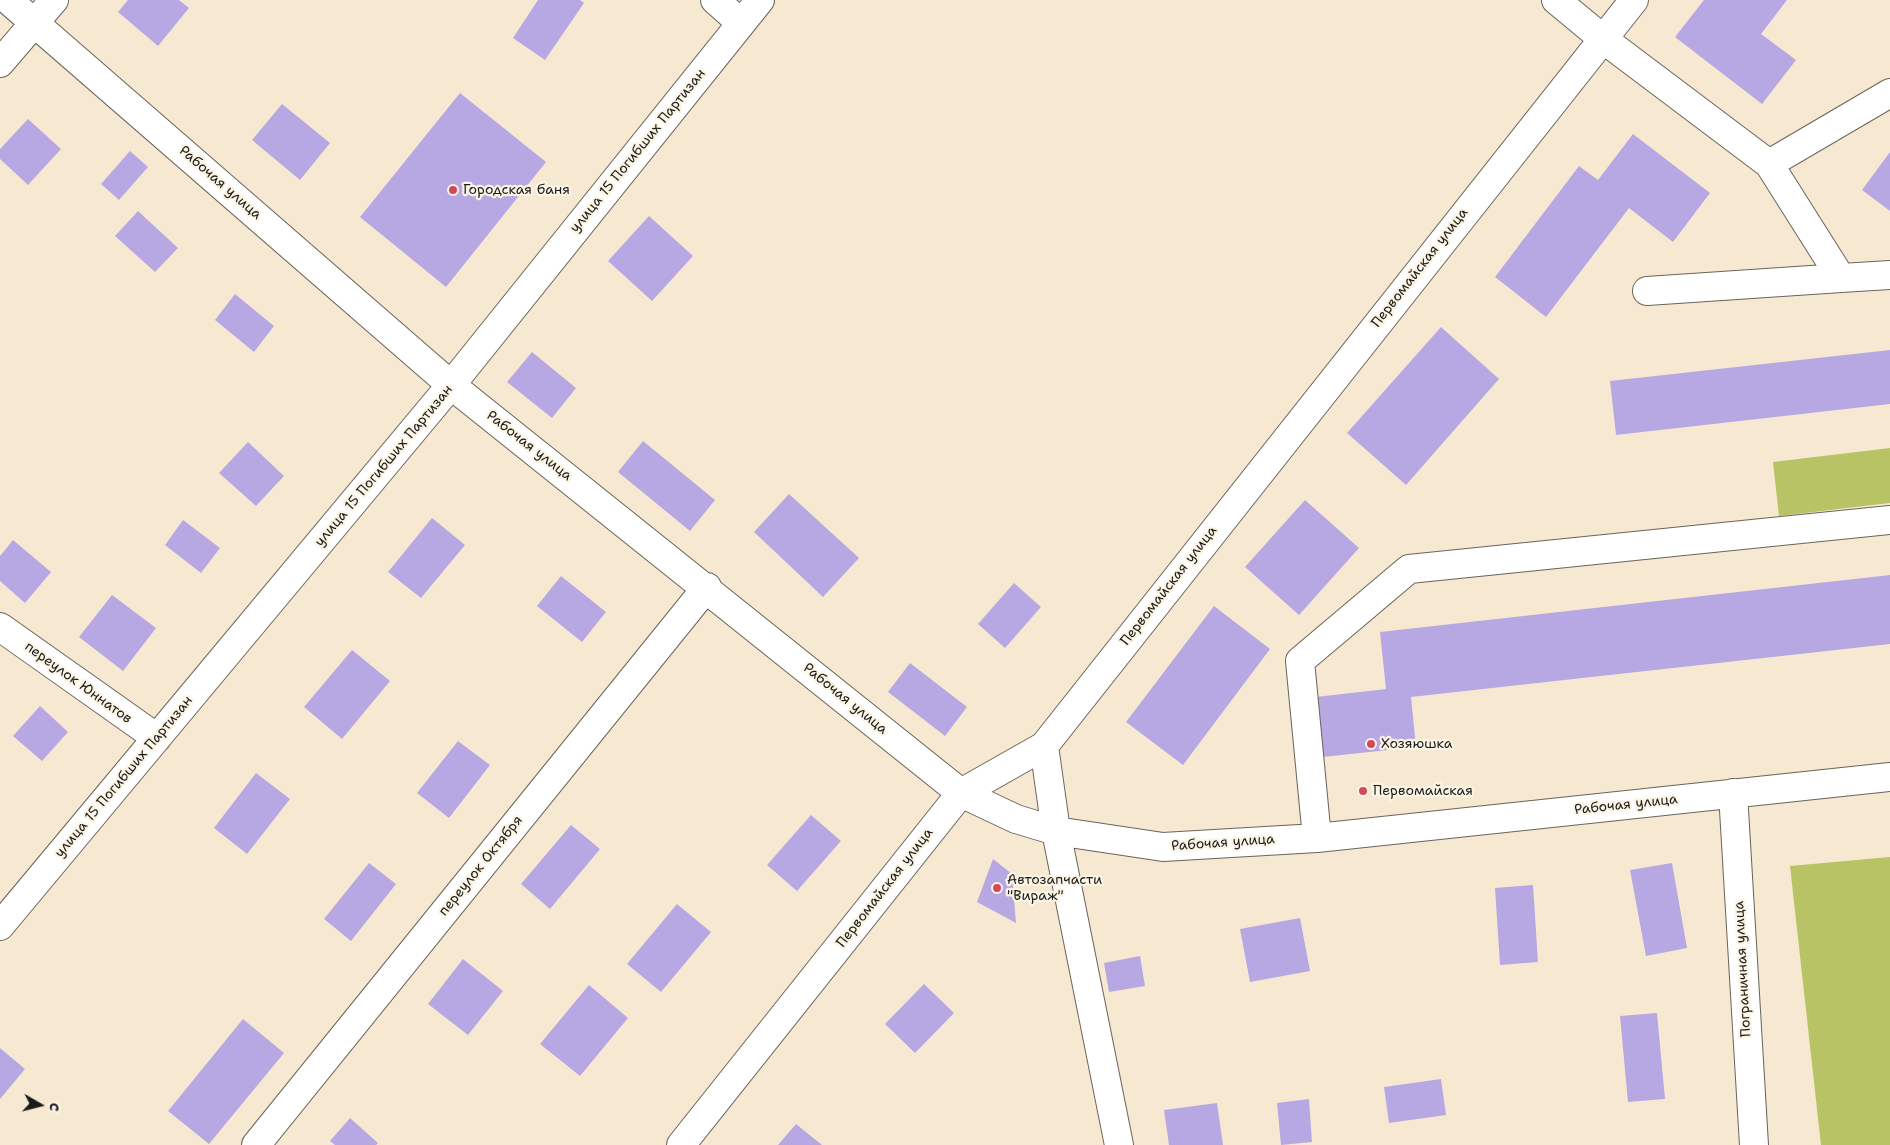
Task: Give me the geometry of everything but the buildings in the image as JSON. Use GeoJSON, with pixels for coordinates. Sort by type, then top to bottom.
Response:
{"type":"FeatureCollection","features":[{"type":"Feature","properties":{"kind":"street","name":"Рабочая улица"},"geometry":{"type":"LineString","coordinates":[[8,0],[36,22],[451,385],[707,587],[961,793],[1016,819],[1056,831],[1163,847],[1317,838],[1890,777]]}},
{"type":"Feature","properties":{"kind":"street"},"geometry":{"type":"LineString","coordinates":[[0,63],[54,0]]}},
{"type":"Feature","properties":{"kind":"street"},"geometry":{"type":"LineString","coordinates":[[715,0],[742,23]]}},
{"type":"Feature","properties":{"kind":"street","name":"улица 15 Погибших Партизан"},"geometry":{"type":"LineString","coordinates":[[0,926],[451,385],[760,0]]}},
{"type":"Feature","properties":{"kind":"street"},"geometry":{"type":"LineString","coordinates":[[1556,0],[1603,39],[1770,164],[1841,278]]}},
{"type":"Feature","properties":{"kind":"street","name":"Первомайская улица"},"geometry":{"type":"LineString","coordinates":[[681,1145],[961,793],[1044,746],[1634,0]]}},
{"type":"Feature","properties":{"kind":"street"},"geometry":{"type":"LineString","coordinates":[[1770,164],[1890,93]]}},
{"type":"Feature","properties":{"kind":"street"},"geometry":{"type":"LineString","coordinates":[[1647,291],[1890,275]]}},
{"type":"Feature","properties":{"kind":"street"},"geometry":{"type":"LineString","coordinates":[[1317,838],[1300,661],[1409,569],[1890,520]]}},
{"type":"Feature","properties":{"kind":"street","name":"переулок Октября"},"geometry":{"type":"LineString","coordinates":[[256,1145],[707,587]]}},
{"type":"Feature","properties":{"kind":"street","name":"переулок Юннатов"},"geometry":{"type":"LineString","coordinates":[[0,626],[157,738]]}},
{"type":"Feature","properties":{"kind":"street"},"geometry":{"type":"LineString","coordinates":[[1044,746],[1056,831],[1119,1145]]}},
{"type":"Feature","properties":{"kind":"street","name":"Пограничная улица"},"geometry":{"type":"LineString","coordinates":[[1733,793],[1754,1145]]}},
{"type":"Feature","properties":{"kind":"green space"},"geometry":{"type":"Polygon","coordinates":[[[1890,448],[1890,503],[1779,516],[1773,462],[1890,448]]]}},
{"type":"Feature","properties":{"kind":"green space"},"geometry":{"type":"Polygon","coordinates":[[[1890,857],[1890,1145],[1821,1145],[1790,866],[1890,857]]]}},
{"type":"Feature","properties":{"kind":"place","name":"Городская баня"},"geometry":{"type":"Point","coordinates":[453,190]}},
{"type":"Feature","properties":{"kind":"place","name":"Хозяюшка"},"geometry":{"type":"Point","coordinates":[1371,744]}},
{"type":"Feature","properties":{"kind":"place","name":"Первомайская"},"geometry":{"type":"Point","coordinates":[1363,791]}},
{"type":"Feature","properties":{"kind":"place","name":"Автозапчасти \"Вираж\""},"geometry":{"type":"Point","coordinates":[997,888]}}]}
